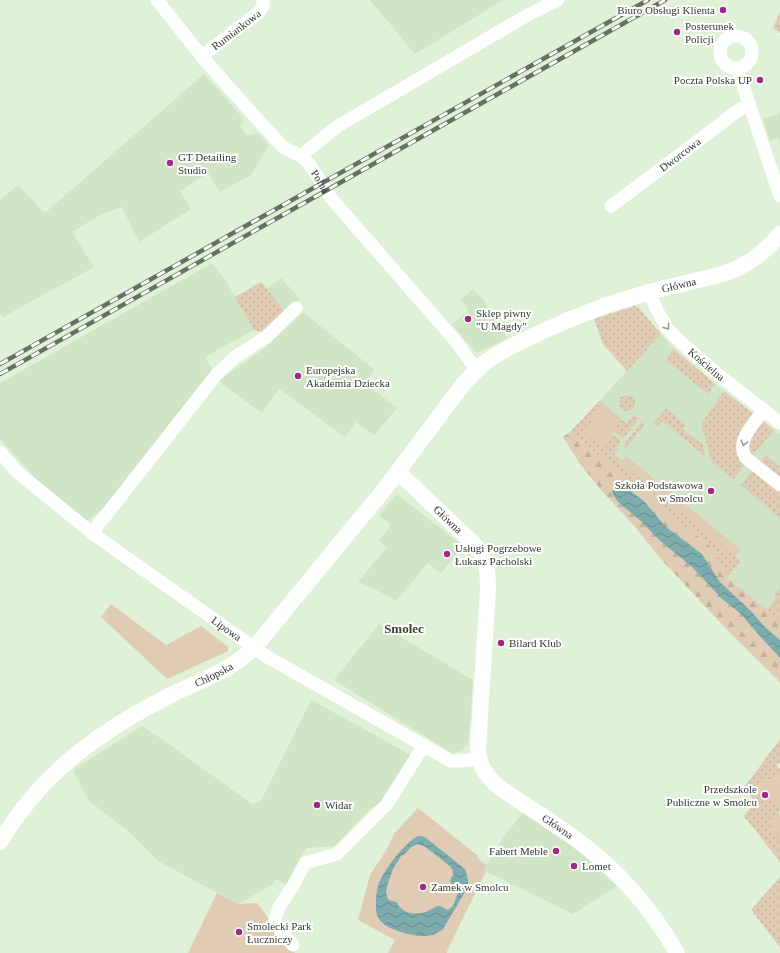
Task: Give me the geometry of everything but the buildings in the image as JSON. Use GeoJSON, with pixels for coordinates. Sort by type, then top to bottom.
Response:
{"type":"FeatureCollection","features":[{"type":"Feature","properties":{"kind":"street","name":"Polna"},"geometry":{"type":"LineString","coordinates":[[157,0],[202,56],[258,120],[284,148],[301,156],[310,165],[330,197],[454,339],[473,365],[478,369]]}},
{"type":"Feature","properties":{"kind":"street","name":"Rumiankowa"},"geometry":{"type":"LineString","coordinates":[[202,56],[258,13],[263,7],[263,0]]}},
{"type":"Feature","properties":{"kind":"street"},"geometry":{"type":"LineString","coordinates":[[301,156],[338,126],[526,16],[558,0]]}},
{"type":"Feature","properties":{"kind":"street"},"geometry":{"type":"LineString","coordinates":[[738,68],[780,196]]}},
{"type":"Feature","properties":{"kind":"street","name":"Dworcowa"},"geometry":{"type":"LineString","coordinates":[[611,206],[740,109],[750,105]]}},
{"type":"Feature","properties":{"kind":"street","name":"Główna"},"geometry":{"type":"LineString","coordinates":[[677,953],[658,921],[610,867],[576,839],[499,787],[485,772],[479,759],[478,748],[488,589],[488,574],[486,565],[479,549],[398,472],[464,383],[478,369],[504,350],[544,331],[604,306],[649,292],[723,274],[740,267],[760,255],[780,234]]}},
{"type":"Feature","properties":{"kind":"street","name":"Kościelna"},"geometry":{"type":"LineString","coordinates":[[649,292],[667,328],[675,337],[715,372],[780,423]]}},
{"type":"Feature","properties":{"kind":"street"},"geometry":{"type":"LineString","coordinates":[[92,534],[216,375],[235,357],[266,337],[296,308]]}},
{"type":"Feature","properties":{"kind":"street"},"geometry":{"type":"LineString","coordinates":[[764,410],[749,429],[745,437],[742,449],[743,454],[780,485]]}},
{"type":"Feature","properties":{"kind":"street","name":"Lipowa"},"geometry":{"type":"LineString","coordinates":[[0,452],[17,472],[92,534],[264,655],[451,761],[479,759]]}},
{"type":"Feature","properties":{"kind":"street","name":"Chłopska"},"geometry":{"type":"LineString","coordinates":[[0,842],[9,826],[40,788],[67,762],[85,748],[124,721],[240,660],[254,648],[398,472]]}},
{"type":"Feature","properties":{"kind":"street"},"geometry":{"type":"LineString","coordinates":[[293,945],[281,932],[275,920],[279,907],[293,886],[305,863],[337,854],[387,804],[424,745]]}},
{"type":"Feature","properties":{"kind":"shaded area"},"geometry":{"type":"Polygon","coordinates":[[[370,0],[503,0],[415,54],[370,0]]]}},
{"type":"Feature","properties":{"kind":"shaded area"},"geometry":{"type":"Polygon","coordinates":[[[204,74],[244,119],[240,127],[247,135],[257,133],[269,145],[251,175],[220,192],[208,173],[180,191],[191,209],[139,242],[122,207],[102,214],[72,232],[94,267],[3,317],[0,314],[0,200],[18,185],[45,213],[204,74]]]}},
{"type":"Feature","properties":{"kind":"shaded area"},"geometry":{"type":"Polygon","coordinates":[[[780,111],[780,143],[778,138],[770,141],[763,119],[778,114],[780,111]]]}},
{"type":"Feature","properties":{"kind":"shaded area"},"geometry":{"type":"Polygon","coordinates":[[[212,263],[226,281],[254,330],[205,357],[213,371],[103,508],[87,521],[38,481],[0,439],[0,383],[212,263]]]}},
{"type":"Feature","properties":{"kind":"shaded area"},"geometry":{"type":"Polygon","coordinates":[[[281,278],[300,299],[284,310],[266,289],[281,278]]]}},
{"type":"Feature","properties":{"kind":"shaded area"},"geometry":{"type":"Polygon","coordinates":[[[473,289],[484,301],[507,338],[477,353],[452,325],[469,310],[461,300],[473,289]]]}},
{"type":"Feature","properties":{"kind":"shaded area","name":"Europejska Akademia Dziecka"},"geometry":{"type":"Polygon","coordinates":[[[303,312],[375,370],[365,383],[397,408],[374,435],[356,422],[345,437],[279,389],[262,413],[218,381],[265,348],[303,312]]]}},
{"type":"Feature","properties":{"kind":"shaded area","name":"Szkoła Podstawowa w Smolcu"},"geometry":{"type":"Polygon","coordinates":[[[661,334],[674,349],[715,384],[780,434],[780,620],[727,578],[711,547],[570,432],[661,334]]]}},
{"type":"Feature","properties":{"kind":"shaded area"},"geometry":{"type":"Polygon","coordinates":[[[397,494],[463,546],[441,573],[428,563],[396,601],[358,582],[387,547],[379,541],[391,525],[379,515],[397,494]]]}},
{"type":"Feature","properties":{"kind":"shaded area"},"geometry":{"type":"Polygon","coordinates":[[[379,624],[473,680],[470,726],[467,745],[461,751],[452,753],[334,680],[379,624]]]}},
{"type":"Feature","properties":{"kind":"shaded area"},"geometry":{"type":"Polygon","coordinates":[[[311,700],[411,755],[379,805],[371,808],[335,846],[306,848],[287,885],[276,879],[273,884],[238,904],[158,861],[127,830],[88,800],[73,770],[142,726],[252,804],[258,803],[263,797],[311,700]]]}},
{"type":"Feature","properties":{"kind":"shaded area"},"geometry":{"type":"Polygon","coordinates":[[[523,813],[577,850],[617,886],[573,914],[483,870],[495,853],[504,836],[523,813]]]}},
{"type":"Feature","properties":{"kind":"green space"},"geometry":{"type":"Polygon","coordinates":[[[780,12],[780,33],[773,28],[780,12]]]}},
{"type":"Feature","properties":{"kind":"green space"},"geometry":{"type":"Polygon","coordinates":[[[261,282],[285,312],[262,332],[254,330],[235,297],[261,282]]]}},
{"type":"Feature","properties":{"kind":"green space"},"geometry":{"type":"Polygon","coordinates":[[[634,306],[638,307],[661,334],[627,371],[603,344],[594,319],[634,306]]]}},
{"type":"Feature","properties":{"kind":"green space"},"geometry":{"type":"Polygon","coordinates":[[[674,349],[715,384],[708,394],[666,360],[674,349]]]}},
{"type":"Feature","properties":{"kind":"green space"},"geometry":{"type":"Polygon","coordinates":[[[724,391],[755,415],[746,464],[733,479],[712,462],[701,424],[724,391]]]}},
{"type":"Feature","properties":{"kind":"green space"},"geometry":{"type":"Polygon","coordinates":[[[627,395],[633,397],[635,403],[633,409],[627,411],[621,409],[619,403],[621,397],[627,395]]]}},
{"type":"Feature","properties":{"kind":"green space"},"geometry":{"type":"Polygon","coordinates":[[[599,401],[605,405],[583,432],[601,446],[612,433],[621,441],[616,448],[618,450],[614,454],[622,461],[621,463],[740,561],[727,578],[711,547],[570,432],[599,401]]]}},
{"type":"Feature","properties":{"kind":"green space"},"geometry":{"type":"Polygon","coordinates":[[[605,405],[622,420],[601,446],[583,432],[605,405]]]}},
{"type":"Feature","properties":{"kind":"green space"},"geometry":{"type":"Polygon","coordinates":[[[666,408],[686,425],[683,429],[699,442],[702,442],[706,457],[663,421],[658,426],[654,423],[666,408]]]}},
{"type":"Feature","properties":{"kind":"green space"},"geometry":{"type":"Polygon","coordinates":[[[634,415],[639,419],[623,438],[613,430],[622,420],[627,424],[634,415]]]}},
{"type":"Feature","properties":{"kind":"green space"},"geometry":{"type":"Polygon","coordinates":[[[762,420],[774,430],[752,456],[748,451],[749,441],[762,420]]]}},
{"type":"Feature","properties":{"kind":"green space"},"geometry":{"type":"Polygon","coordinates":[[[642,422],[645,424],[625,448],[625,443],[642,422]]]}},
{"type":"Feature","properties":{"kind":"green space"},"geometry":{"type":"Polygon","coordinates":[[[570,432],[711,547],[727,578],[780,620],[780,640],[720,582],[702,554],[665,526],[644,501],[628,489],[641,521],[659,540],[692,567],[722,599],[741,614],[780,658],[780,682],[732,635],[660,558],[636,528],[603,492],[580,464],[563,437],[570,432]]]}},
{"type":"Feature","properties":{"kind":"green space"},"geometry":{"type":"Polygon","coordinates":[[[626,456],[741,550],[735,557],[621,463],[626,456]]]}},
{"type":"Feature","properties":{"kind":"green space"},"geometry":{"type":"Polygon","coordinates":[[[767,456],[780,467],[780,479],[760,462],[767,456]]]}},
{"type":"Feature","properties":{"kind":"green space"},"geometry":{"type":"Polygon","coordinates":[[[753,470],[780,492],[780,518],[741,485],[753,470]]]}},
{"type":"Feature","properties":{"kind":"green space"},"geometry":{"type":"Polygon","coordinates":[[[780,588],[780,620],[766,610],[775,600],[775,595],[780,588]]]}},
{"type":"Feature","properties":{"kind":"green space"},"geometry":{"type":"Polygon","coordinates":[[[111,604],[166,645],[201,626],[228,647],[228,651],[167,679],[101,617],[111,604]]]}},
{"type":"Feature","properties":{"kind":"green space","name":"Przedszkole Publiczne w Smolcu"},"geometry":{"type":"Polygon","coordinates":[[[780,739],[780,762],[776,765],[780,769],[780,779],[777,777],[760,784],[759,789],[780,809],[778,817],[771,830],[778,832],[778,836],[780,837],[780,862],[744,816],[756,801],[743,789],[780,739]]]}},
{"type":"Feature","properties":{"kind":"green space"},"geometry":{"type":"Polygon","coordinates":[[[777,777],[780,779],[780,809],[759,792],[760,784],[777,777]]]}},
{"type":"Feature","properties":{"kind":"green space"},"geometry":{"type":"Polygon","coordinates":[[[418,808],[478,856],[477,858],[487,865],[483,870],[486,871],[447,953],[388,953],[395,940],[358,920],[370,875],[387,849],[394,834],[418,808]]]}},
{"type":"Feature","properties":{"kind":"green space"},"geometry":{"type":"Polygon","coordinates":[[[780,812],[780,837],[778,836],[778,832],[771,830],[773,821],[776,821],[780,812]]]}},
{"type":"Feature","properties":{"kind":"green space"},"geometry":{"type":"Polygon","coordinates":[[[780,877],[780,947],[751,910],[780,877]]]}},
{"type":"Feature","properties":{"kind":"green space","name":"Smolecki Park Łuczniczy"},"geometry":{"type":"Polygon","coordinates":[[[217,893],[238,904],[257,903],[295,953],[188,953],[217,893]]]}},
{"type":"Feature","properties":{"kind":"water"},"geometry":{"type":"Polygon","coordinates":[[[615,486],[628,489],[644,501],[665,526],[702,554],[720,582],[780,640],[780,658],[741,614],[722,599],[692,567],[659,540],[641,521],[617,501],[612,492],[615,486]]]}},
{"type":"Feature","properties":{"kind":"water"},"geometry":{"type":"Polygon","coordinates":[[[418,836],[426,838],[465,869],[468,879],[468,885],[465,892],[443,929],[431,935],[413,935],[392,929],[379,919],[376,912],[377,893],[380,880],[395,858],[413,839],[418,836]],[[417,844],[401,856],[393,869],[388,883],[386,892],[388,899],[397,902],[402,909],[409,913],[424,912],[431,910],[436,906],[441,906],[448,910],[454,904],[458,893],[450,881],[453,871],[450,866],[424,846],[417,844]]]}},
{"type":"Feature","properties":{"kind":"railway"},"geometry":{"type":"LineString","coordinates":[[0,364],[648,0]]}},
{"type":"Feature","properties":{"kind":"railway"},"geometry":{"type":"LineString","coordinates":[[0,374],[665,0]]}},
{"type":"Feature","properties":{"kind":"place","name":"Biuro Obsługi Klienta"},"geometry":{"type":"Point","coordinates":[723,10]}},
{"type":"Feature","properties":{"kind":"place","name":"Posterunek Policji"},"geometry":{"type":"Point","coordinates":[677,32]}},
{"type":"Feature","properties":{"kind":"place","name":"Poczta Polska UP"},"geometry":{"type":"Point","coordinates":[760,80]}},
{"type":"Feature","properties":{"kind":"place","name":"GT Detailing Studio"},"geometry":{"type":"Point","coordinates":[170,163]}},
{"type":"Feature","properties":{"kind":"place","name":"Sklep piwny \"U Magdy\""},"geometry":{"type":"Point","coordinates":[468,319]}},
{"type":"Feature","properties":{"kind":"place","name":"Europejska Akademia Dziecka"},"geometry":{"type":"Point","coordinates":[298,376]}},
{"type":"Feature","properties":{"kind":"place","name":"Szkoła Podstawowa w Smolcu"},"geometry":{"type":"Point","coordinates":[711,491]}},
{"type":"Feature","properties":{"kind":"place","name":"Usługi Pogrzebowe Łukasz Pacholski"},"geometry":{"type":"Point","coordinates":[447,554]}},
{"type":"Feature","properties":{"kind":"place","name":"Bilard Klub"},"geometry":{"type":"Point","coordinates":[501,643]}},
{"type":"Feature","properties":{"kind":"place","name":"Przedszkole Publiczne w Smolcu"},"geometry":{"type":"Point","coordinates":[765,795]}},
{"type":"Feature","properties":{"kind":"place","name":"Widar"},"geometry":{"type":"Point","coordinates":[317,805]}},
{"type":"Feature","properties":{"kind":"place","name":"Fabert Meble"},"geometry":{"type":"Point","coordinates":[556,851]}},
{"type":"Feature","properties":{"kind":"place","name":"Lomet"},"geometry":{"type":"Point","coordinates":[574,866]}},
{"type":"Feature","properties":{"kind":"place","name":"Zamek w Smolcu"},"geometry":{"type":"Point","coordinates":[423,887]}},
{"type":"Feature","properties":{"kind":"place","name":"Smolecki Park Łuczniczy"},"geometry":{"type":"Point","coordinates":[239,932]}},
{"type":"Feature","properties":{"kind":"district","name":"Smolec"},"geometry":{"type":"Point","coordinates":[404,628]}}]}
